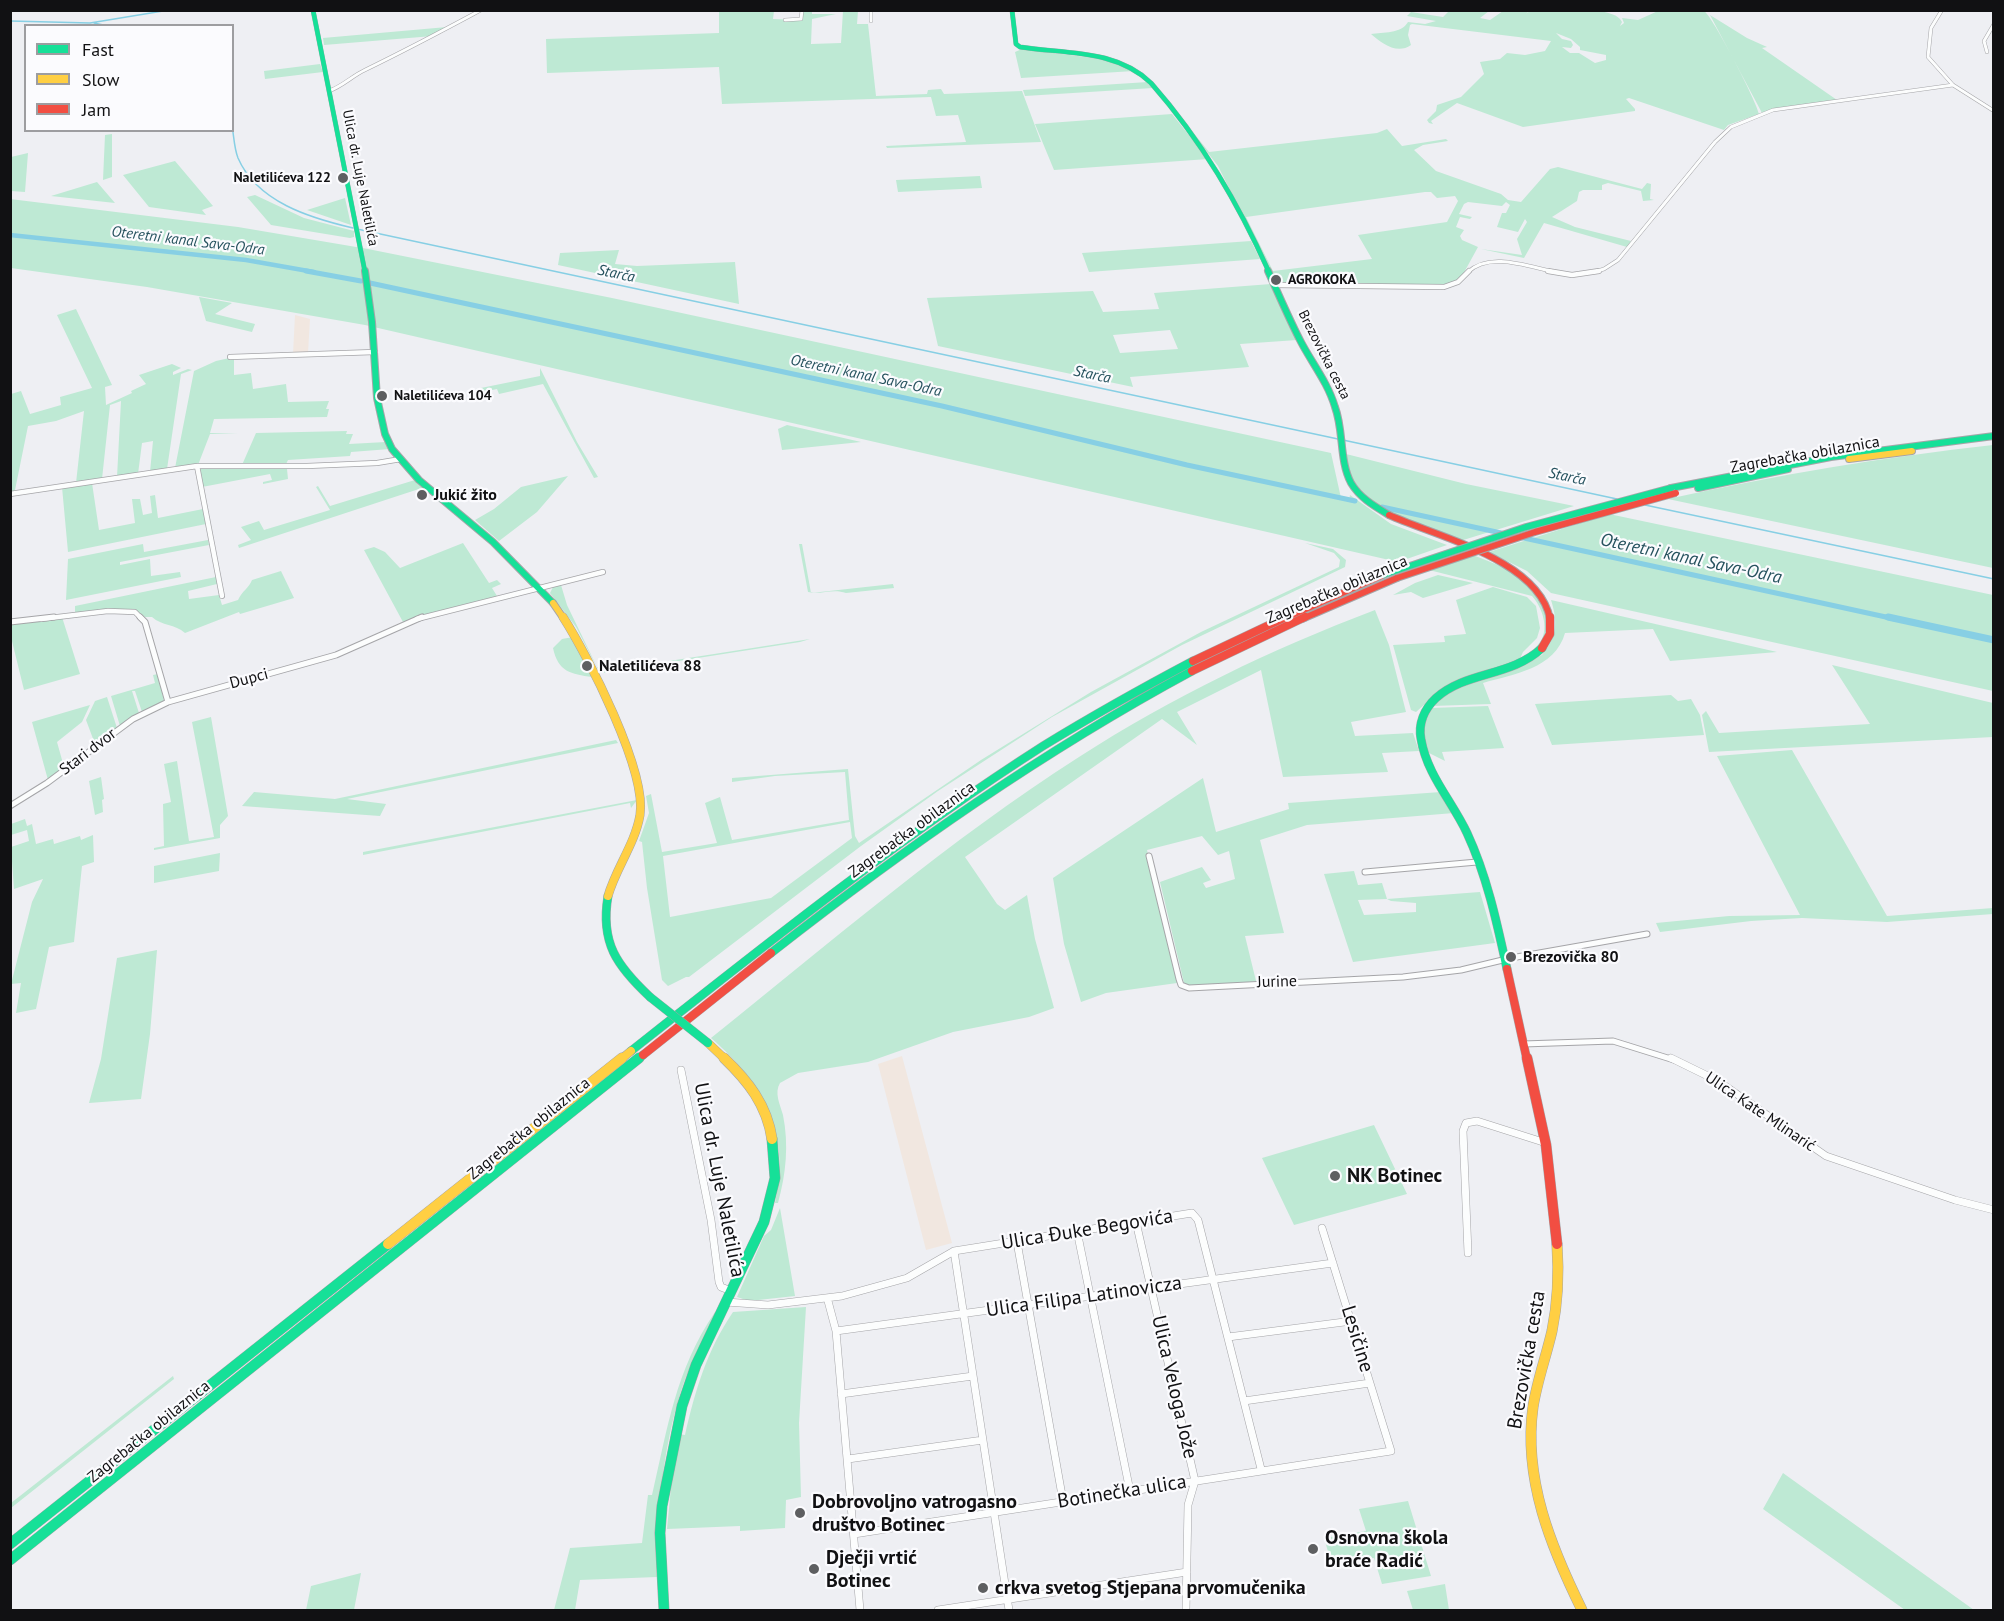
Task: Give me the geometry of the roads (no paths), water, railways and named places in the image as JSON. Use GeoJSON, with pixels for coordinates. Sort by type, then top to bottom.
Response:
{"type":"FeatureCollection","features":[{"type":"Feature","properties":{"kind":"main road","name":"Ulica dr. Luje Naletilića"},"geometry":{"type":"LineString","coordinates":[[313,10],[357,234],[375,352],[383,426],[390,443],[401,459],[432,489],[506,552],[541,587],[568,622],[597,675],[639,786],[642,806],[639,824],[609,890],[604,908],[603,925],[612,958],[630,981],[708,1043],[733,1066],[755,1093],[768,1120],[774,1148],[775,1178],[770,1204],[755,1242],[690,1379],[675,1436],[660,1533],[664,1611]]}},
{"type":"Feature","properties":{"kind":"main road","name":"Brezovička cesta"},"geometry":{"type":"LineString","coordinates":[[1012,10],[1016,44],[1020,47],[1110,60],[1133,69],[1148,80],[1216,167],[1300,340],[1337,410],[1340,446],[1347,478],[1357,493],[1369,504],[1407,525],[1494,558],[1515,569],[1540,590],[1550,607],[1552,630],[1548,642],[1538,653],[1513,668],[1447,690],[1434,699],[1422,715],[1419,732],[1433,771],[1465,829],[1477,862],[1506,960],[1545,1142],[1551,1187],[1557,1284],[1554,1316],[1532,1412],[1531,1463],[1536,1495],[1549,1536],[1582,1611]]}},
{"type":"Feature","properties":{"kind":"main road","name":"Zagrebačka obilaznica"},"geometry":{"type":"LineString","coordinates":[[10,1560],[774,951],[947,820],[1058,747],[1169,682],[1231,650],[1397,578],[1454,557],[1673,491],[1768,466],[1821,457],[1994,436]]}},
{"type":"Feature","properties":{"kind":"main road","name":"Zagrebačka obilaznica"},"geometry":{"type":"LineString","coordinates":[[10,1544],[811,908],[907,836],[1050,741],[1161,677],[1263,626],[1383,575],[1507,533],[1588,509],[1826,462],[1994,442]]}},
{"type":"Feature","properties":{"kind":"street"},"geometry":{"type":"LineString","coordinates":[[329,91],[338,88],[362,71],[407,51],[481,10]]}},
{"type":"Feature","properties":{"kind":"street"},"geometry":{"type":"LineString","coordinates":[[785,20],[801,19],[802,10]]}},
{"type":"Feature","properties":{"kind":"street"},"geometry":{"type":"LineString","coordinates":[[871,10],[871,21]]}},
{"type":"Feature","properties":{"kind":"street"},"geometry":{"type":"LineString","coordinates":[[1942,10],[1931,28],[1928,55],[1953,85],[1994,111]]}},
{"type":"Feature","properties":{"kind":"street"},"geometry":{"type":"LineString","coordinates":[[1987,52],[1984,40],[1994,24]]}},
{"type":"Feature","properties":{"kind":"street"},"geometry":{"type":"LineString","coordinates":[[1274,285],[1444,287],[1459,282],[1472,266],[1491,262],[1558,273],[1582,274],[1603,269],[1618,260],[1714,142],[1730,127],[1760,114],[1780,109],[1953,85]]}},
{"type":"Feature","properties":{"kind":"street"},"geometry":{"type":"LineString","coordinates":[[230,357],[375,352]]}},
{"type":"Feature","properties":{"kind":"street"},"geometry":{"type":"LineString","coordinates":[[10,494],[197,466],[307,466],[377,463],[401,459]]}},
{"type":"Feature","properties":{"kind":"street"},"geometry":{"type":"LineString","coordinates":[[197,466],[222,596]]}},
{"type":"Feature","properties":{"kind":"street"},"geometry":{"type":"LineString","coordinates":[[541,587],[603,572]]}},
{"type":"Feature","properties":{"kind":"street","name":"Dupci"},"geometry":{"type":"LineString","coordinates":[[168,702],[330,657],[418,618],[541,587]]}},
{"type":"Feature","properties":{"kind":"street"},"geometry":{"type":"LineString","coordinates":[[10,622],[120,610],[135,612],[142,616],[145,622],[168,702]]}},
{"type":"Feature","properties":{"kind":"street","name":"Stari dvor"},"geometry":{"type":"LineString","coordinates":[[10,806],[47,783],[133,719],[168,702]]}},
{"type":"Feature","properties":{"kind":"street","name":"Jurine"},"geometry":{"type":"LineString","coordinates":[[1149,856],[1179,979],[1181,985],[1189,988],[1403,977],[1461,970],[1506,960]]}},
{"type":"Feature","properties":{"kind":"street"},"geometry":{"type":"LineString","coordinates":[[1365,872],[1477,862]]}},
{"type":"Feature","properties":{"kind":"street"},"geometry":{"type":"LineString","coordinates":[[1506,960],[1647,934]]}},
{"type":"Feature","properties":{"kind":"street","name":"Ulica Kate Mlinarić"},"geometry":{"type":"LineString","coordinates":[[1523,1044],[1613,1041],[1667,1056],[1718,1081],[1826,1156],[1955,1200],[1994,1210]]}},
{"type":"Feature","properties":{"kind":"street","name":"Ulica dr. Luje Naletilića"},"geometry":{"type":"LineString","coordinates":[[681,1070],[711,1220],[719,1282],[724,1289],[731,1291]]}},
{"type":"Feature","properties":{"kind":"street"},"geometry":{"type":"LineString","coordinates":[[1468,1253],[1462,1131],[1466,1123],[1477,1121],[1545,1142]]}},
{"type":"Feature","properties":{"kind":"street","name":"Ulica Đuke Begovića"},"geometry":{"type":"LineString","coordinates":[[726,1302],[750,1305],[828,1301],[906,1278],[941,1256],[954,1251],[1189,1212],[1195,1215],[1262,1469]]}},
{"type":"Feature","properties":{"kind":"street","name":"Ulica Veloga Jože"},"geometry":{"type":"LineString","coordinates":[[1136,1222],[1195,1481]]}},
{"type":"Feature","properties":{"kind":"street","name":"Lesičine"},"geometry":{"type":"LineString","coordinates":[[1322,1228],[1391,1451]]}},
{"type":"Feature","properties":{"kind":"street"},"geometry":{"type":"LineString","coordinates":[[1077,1231],[1130,1491]]}},
{"type":"Feature","properties":{"kind":"street"},"geometry":{"type":"LineString","coordinates":[[1017,1242],[1062,1501]]}},
{"type":"Feature","properties":{"kind":"street"},"geometry":{"type":"LineString","coordinates":[[954,1251],[1009,1611]]}},
{"type":"Feature","properties":{"kind":"street","name":"Ulica Filipa Latinovicza"},"geometry":{"type":"LineString","coordinates":[[836,1331],[1333,1263]]}},
{"type":"Feature","properties":{"kind":"street"},"geometry":{"type":"LineString","coordinates":[[828,1301],[836,1331],[860,1611]]}},
{"type":"Feature","properties":{"kind":"street"},"geometry":{"type":"LineString","coordinates":[[1227,1337],[1352,1321]]}},
{"type":"Feature","properties":{"kind":"street"},"geometry":{"type":"LineString","coordinates":[[841,1394],[973,1376]]}},
{"type":"Feature","properties":{"kind":"street"},"geometry":{"type":"LineString","coordinates":[[1244,1401],[1370,1383]]}},
{"type":"Feature","properties":{"kind":"street"},"geometry":{"type":"LineString","coordinates":[[848,1459],[983,1440]]}},
{"type":"Feature","properties":{"kind":"street","name":"Botinečka ulica"},"geometry":{"type":"LineString","coordinates":[[854,1534],[1262,1469],[1391,1451]]}},
{"type":"Feature","properties":{"kind":"street"},"geometry":{"type":"LineString","coordinates":[[1186,1611],[1188,1505],[1195,1481]]}},
{"type":"Feature","properties":{"kind":"street"},"geometry":{"type":"LineString","coordinates":[[938,1611],[1187,1572]]}},
{"type":"Feature","properties":{"kind":"waterway","name":"Starča"},"geometry":{"type":"LineString","coordinates":[[10,21],[90,23],[169,10]]}},
{"type":"Feature","properties":{"kind":"waterway","name":"Starča"},"geometry":{"type":"LineString","coordinates":[[94,23],[99,24]]}},
{"type":"Feature","properties":{"kind":"waterway","name":"Starča"},"geometry":{"type":"LineString","coordinates":[[233,132],[238,158],[247,173],[271,197],[303,213],[353,228]]}},
{"type":"Feature","properties":{"kind":"waterway","name":"Starča"},"geometry":{"type":"LineString","coordinates":[[357,229],[1338,439]]}},
{"type":"Feature","properties":{"kind":"waterway","name":"Oteretni kanal Sava-Odra"},"geometry":{"type":"LineString","coordinates":[[10,235],[246,260],[314,272]]}},
{"type":"Feature","properties":{"kind":"waterway","name":"Oteretni kanal Sava-Odra"},"geometry":{"type":"LineString","coordinates":[[306,271],[361,281]]}},
{"type":"Feature","properties":{"kind":"waterway","name":"Oteretni kanal Sava-Odra"},"geometry":{"type":"LineString","coordinates":[[370,283],[942,406],[1187,465],[1355,501]]}},
{"type":"Feature","properties":{"kind":"waterway","name":"Starča"},"geometry":{"type":"LineString","coordinates":[[1343,440],[1617,499]]}},
{"type":"Feature","properties":{"kind":"waterway","name":"Starča"},"geometry":{"type":"LineString","coordinates":[[1645,505],[1994,579]]}},
{"type":"Feature","properties":{"kind":"waterway","name":"Oteretni kanal Sava-Odra"},"geometry":{"type":"LineString","coordinates":[[1382,507],[1895,619]]}},
{"type":"Feature","properties":{"kind":"waterway","name":"Oteretni kanal Sava-Odra"},"geometry":{"type":"LineString","coordinates":[[1888,617],[1994,640]]}},
{"type":"Feature","properties":{"kind":"place","name":"Naletilićeva 122"},"geometry":{"type":"Point","coordinates":[343,178]}},
{"type":"Feature","properties":{"kind":"place","name":"AGROKOKA"},"geometry":{"type":"Point","coordinates":[1276,280]}},
{"type":"Feature","properties":{"kind":"place","name":"Naletilićeva 104"},"geometry":{"type":"Point","coordinates":[382,396]}},
{"type":"Feature","properties":{"kind":"place","name":"Jukić žito"},"geometry":{"type":"Point","coordinates":[422,495]}},
{"type":"Feature","properties":{"kind":"place","name":"Naletilićeva 88"},"geometry":{"type":"Point","coordinates":[587,666]}},
{"type":"Feature","properties":{"kind":"place","name":"Brezovička 80"},"geometry":{"type":"Point","coordinates":[1511,957]}},
{"type":"Feature","properties":{"kind":"place","name":"NK Botinec"},"geometry":{"type":"Point","coordinates":[1335,1176]}},
{"type":"Feature","properties":{"kind":"place","name":"Dobrovoljno vatrogasno društvo Botinec"},"geometry":{"type":"Point","coordinates":[800,1513]}},
{"type":"Feature","properties":{"kind":"place","name":"Osnovna škola braće Radić"},"geometry":{"type":"Point","coordinates":[1313,1549]}},
{"type":"Feature","properties":{"kind":"place","name":"Dječji vrtić Botinec"},"geometry":{"type":"Point","coordinates":[814,1569]}},
{"type":"Feature","properties":{"kind":"place","name":"crkva svetog Stjepana prvomučenika"},"geometry":{"type":"Point","coordinates":[983,1588]}}]}
